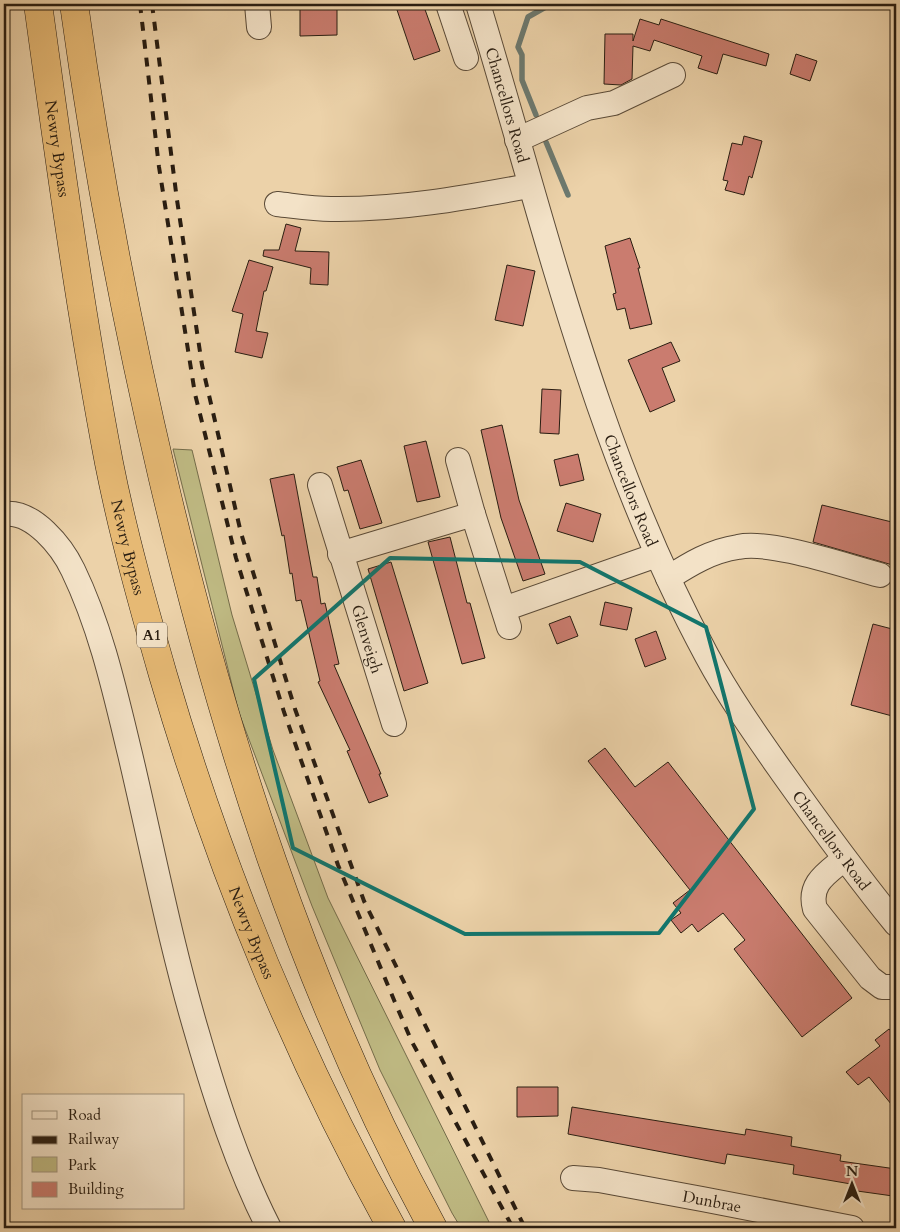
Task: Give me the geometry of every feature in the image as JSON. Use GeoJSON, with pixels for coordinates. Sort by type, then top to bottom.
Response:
{"type":"FeatureCollection","features":[{"type":"Feature","properties":{"kind":"highway","name":"Newry Bypass"},"geometry":{"type":"LineString","coordinates":[[38,4],[82,306],[101,418],[110,465],[147,620],[187,758],[234,889],[302,1054],[367,1183],[392,1228]]}},
{"type":"Feature","properties":{"kind":"highway"},"geometry":{"type":"LineString","coordinates":[[74,4],[89,108],[114,252],[141,382],[185,573],[219,701],[266,848],[311,968],[363,1086],[410,1185],[434,1228]]}},
{"type":"Feature","properties":{"kind":"street"},"geometry":{"type":"LineString","coordinates":[[257,4],[259,27]]}},
{"type":"Feature","properties":{"kind":"street"},"geometry":{"type":"LineString","coordinates":[[448,4],[466,58]]}},
{"type":"Feature","properties":{"kind":"street","name":"Chancellors Road"},"geometry":{"type":"LineString","coordinates":[[478,4],[529,186],[598,406],[657,555],[707,657],[740,712],[844,860],[896,924]]}},
{"type":"Feature","properties":{"kind":"street"},"geometry":{"type":"LineString","coordinates":[[517,140],[587,108],[614,103],[673,75]]}},
{"type":"Feature","properties":{"kind":"street"},"geometry":{"type":"LineString","coordinates":[[277,204],[330,209],[371,208],[451,200],[529,186]]}},
{"type":"Feature","properties":{"kind":"street"},"geometry":{"type":"LineString","coordinates":[[458,460],[473,514],[507,618],[657,555]]}},
{"type":"Feature","properties":{"kind":"street","name":"Glenveigh"},"geometry":{"type":"LineString","coordinates":[[320,485],[394,724]]}},
{"type":"Feature","properties":{"kind":"street"},"geometry":{"type":"LineString","coordinates":[[4,514],[10,513],[31,520],[53,541],[72,568],[85,598],[112,677],[196,1033],[251,1192],[270,1228]]}},
{"type":"Feature","properties":{"kind":"street"},"geometry":{"type":"LineString","coordinates":[[340,554],[473,514]]}},
{"type":"Feature","properties":{"kind":"street"},"geometry":{"type":"LineString","coordinates":[[668,578],[703,556],[739,546],[782,549],[880,575]]}},
{"type":"Feature","properties":{"kind":"street"},"geometry":{"type":"LineString","coordinates":[[844,860],[817,883],[812,898],[815,909],[870,978],[882,987],[896,986]]}},
{"type":"Feature","properties":{"kind":"street","name":"Dunbrae"},"geometry":{"type":"LineString","coordinates":[[573,1178],[599,1180],[702,1198],[852,1228]]}},
{"type":"Feature","properties":{"kind":"highlighted area"},"geometry":{"type":"Polygon","coordinates":[[[390,558],[580,562],[706,627],[754,809],[659,933],[465,934],[293,848],[254,679],[390,558]]]}},
{"type":"Feature","properties":{"kind":"green space"},"geometry":{"type":"Polygon","coordinates":[[[173,449],[192,450],[232,615],[273,750],[328,898],[492,1228],[461,1228],[452,1213],[380,1070],[312,906],[239,713],[173,449]]]}},
{"type":"Feature","properties":{"kind":"building"},"geometry":{"type":"Polygon","coordinates":[[[300,4],[337,4],[337,35],[300,36],[300,4]]]}},
{"type":"Feature","properties":{"kind":"building"},"geometry":{"type":"Polygon","coordinates":[[[395,4],[423,4],[440,51],[414,60],[395,4]]]}},
{"type":"Feature","properties":{"kind":"building"},"geometry":{"type":"Polygon","coordinates":[[[640,19],[659,25],[661,19],[769,54],[766,66],[723,54],[717,74],[698,68],[702,56],[654,40],[650,51],[633,46],[632,79],[621,85],[604,84],[605,34],[633,34],[633,41],[640,19]]]}},
{"type":"Feature","properties":{"kind":"building"},"geometry":{"type":"Polygon","coordinates":[[[796,54],[817,61],[810,81],[790,74],[796,54]]]}},
{"type":"Feature","properties":{"kind":"building"},"geometry":{"type":"Polygon","coordinates":[[[744,136],[762,141],[752,178],[749,176],[744,195],[725,190],[728,181],[723,180],[732,143],[742,145],[744,136]]]}},
{"type":"Feature","properties":{"kind":"building"},"geometry":{"type":"Polygon","coordinates":[[[286,224],[301,228],[295,251],[329,252],[328,285],[310,284],[311,268],[263,256],[264,250],[279,250],[286,224]]]}},
{"type":"Feature","properties":{"kind":"building"},"geometry":{"type":"Polygon","coordinates":[[[630,238],[640,268],[638,268],[652,324],[630,329],[625,308],[617,310],[613,294],[616,293],[605,246],[630,238]]]}},
{"type":"Feature","properties":{"kind":"building"},"geometry":{"type":"Polygon","coordinates":[[[249,260],[273,267],[266,291],[264,291],[256,331],[268,333],[262,358],[235,352],[243,314],[232,311],[249,260]]]}},
{"type":"Feature","properties":{"kind":"building"},"geometry":{"type":"Polygon","coordinates":[[[507,265],[535,271],[523,326],[495,320],[507,265]]]}},
{"type":"Feature","properties":{"kind":"building"},"geometry":{"type":"Polygon","coordinates":[[[671,342],[680,361],[662,368],[675,401],[650,412],[628,360],[671,342]]]}},
{"type":"Feature","properties":{"kind":"building"},"geometry":{"type":"Polygon","coordinates":[[[542,389],[561,390],[559,434],[540,433],[542,389]]]}},
{"type":"Feature","properties":{"kind":"building"},"geometry":{"type":"Polygon","coordinates":[[[502,425],[519,500],[545,574],[523,581],[501,518],[481,430],[502,425]]]}},
{"type":"Feature","properties":{"kind":"building"},"geometry":{"type":"Polygon","coordinates":[[[426,441],[440,497],[417,502],[404,446],[426,441]]]}},
{"type":"Feature","properties":{"kind":"building"},"geometry":{"type":"Polygon","coordinates":[[[578,454],[584,480],[560,486],[554,460],[578,454]]]}},
{"type":"Feature","properties":{"kind":"building"},"geometry":{"type":"Polygon","coordinates":[[[361,460],[382,523],[360,529],[348,490],[344,491],[337,467],[361,460]]]}},
{"type":"Feature","properties":{"kind":"building"},"geometry":{"type":"Polygon","coordinates":[[[294,474],[313,577],[317,577],[321,604],[325,603],[339,664],[334,665],[381,774],[379,774],[388,796],[369,803],[347,751],[350,750],[318,682],[320,681],[301,600],[296,601],[284,535],[282,536],[270,479],[294,474]]]}},
{"type":"Feature","properties":{"kind":"building"},"geometry":{"type":"Polygon","coordinates":[[[566,503],[601,514],[593,542],[557,531],[566,503]]]}},
{"type":"Feature","properties":{"kind":"building"},"geometry":{"type":"Polygon","coordinates":[[[822,505],[896,523],[896,566],[813,542],[822,505]]]}},
{"type":"Feature","properties":{"kind":"building"},"geometry":{"type":"Polygon","coordinates":[[[450,537],[467,603],[470,603],[485,658],[462,664],[428,542],[450,537]]]}},
{"type":"Feature","properties":{"kind":"building"},"geometry":{"type":"Polygon","coordinates":[[[391,562],[428,683],[404,691],[368,569],[391,562]]]}},
{"type":"Feature","properties":{"kind":"building"},"geometry":{"type":"Polygon","coordinates":[[[605,602],[632,608],[627,630],[600,625],[605,602]]]}},
{"type":"Feature","properties":{"kind":"building"},"geometry":{"type":"Polygon","coordinates":[[[570,616],[578,636],[557,644],[549,624],[570,616]]]}},
{"type":"Feature","properties":{"kind":"building"},"geometry":{"type":"Polygon","coordinates":[[[873,624],[896,630],[896,717],[851,705],[873,624]]]}},
{"type":"Feature","properties":{"kind":"building"},"geometry":{"type":"Polygon","coordinates":[[[656,631],[666,659],[645,667],[635,639],[656,631]]]}},
{"type":"Feature","properties":{"kind":"building"},"geometry":{"type":"Polygon","coordinates":[[[605,748],[635,787],[668,762],[852,998],[802,1037],[734,949],[745,940],[723,913],[698,932],[692,924],[681,933],[671,920],[681,913],[673,903],[690,890],[588,761],[605,748]]]}},
{"type":"Feature","properties":{"kind":"building"},"geometry":{"type":"Polygon","coordinates":[[[889,1029],[896,1037],[896,1110],[869,1077],[858,1085],[846,1072],[880,1046],[875,1040],[889,1029]]]}},
{"type":"Feature","properties":{"kind":"building"},"geometry":{"type":"Polygon","coordinates":[[[517,1087],[558,1087],[558,1116],[517,1117],[517,1087]]]}},
{"type":"Feature","properties":{"kind":"building"},"geometry":{"type":"Polygon","coordinates":[[[572,1107],[745,1135],[746,1129],[792,1137],[791,1146],[841,1155],[840,1161],[896,1169],[893,1196],[850,1190],[851,1184],[793,1174],[794,1165],[727,1154],[725,1164],[568,1134],[572,1107]]]}},
{"type":"Feature","properties":{"kind":"waterway"},"geometry":{"type":"LineString","coordinates":[[536,115],[522,80],[522,55],[518,47],[528,17],[551,4]]}},
{"type":"Feature","properties":{"kind":"waterway"},"geometry":{"type":"LineString","coordinates":[[546,142],[568,195]]}},
{"type":"Feature","properties":{"kind":"railway"},"geometry":{"type":"LineString","coordinates":[[140,4],[159,167],[195,394],[236,558],[284,712],[338,865],[412,1042],[513,1228]]}},
{"type":"Feature","properties":{"kind":"railway"},"geometry":{"type":"LineString","coordinates":[[152,4],[177,200],[202,365],[241,533],[295,709],[364,901],[525,1228]]}}]}
